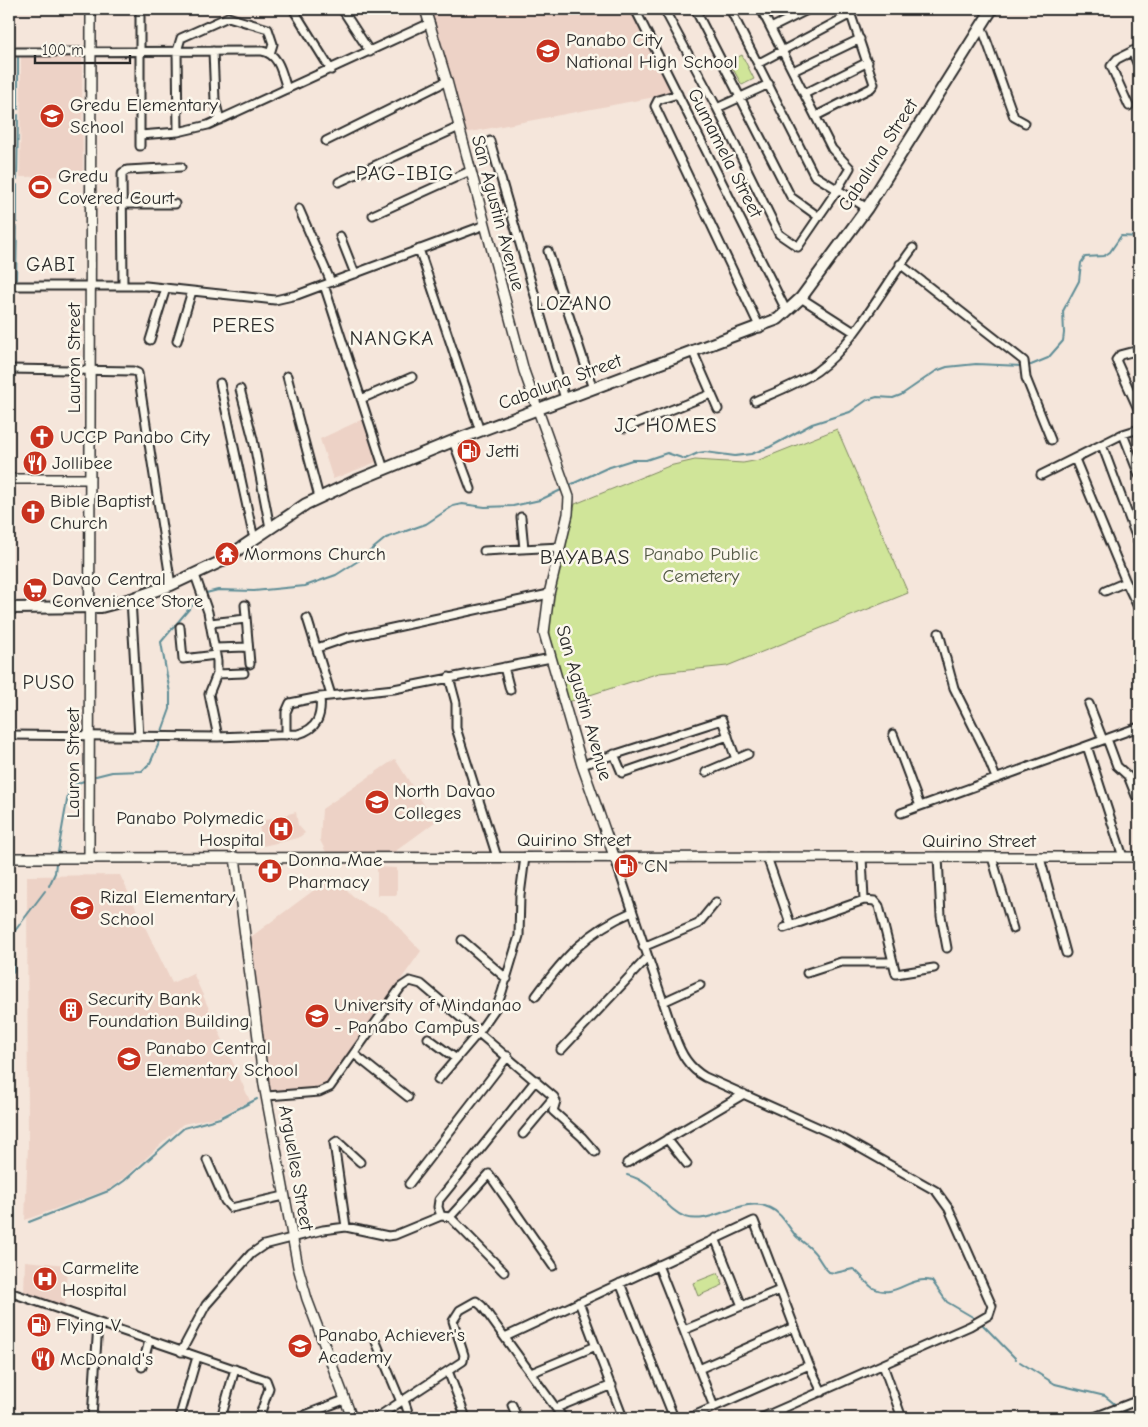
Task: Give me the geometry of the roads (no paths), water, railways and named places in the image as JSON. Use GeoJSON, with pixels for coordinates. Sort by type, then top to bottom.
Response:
{"type":"FeatureCollection","features":[{"type":"Feature","properties":{"kind":"main road","name":"Cabaluna Street"},"geometry":{"type":"LineString","coordinates":[[9,608],[90,608],[131,599],[171,585],[220,562],[318,497],[453,441],[760,328],[787,312],[802,298],[867,208],[992,9]]}},
{"type":"Feature","properties":{"kind":"street","name":"Lauron Street"},"geometry":{"type":"LineString","coordinates":[[90,857],[91,9]]}},
{"type":"Feature","properties":{"kind":"street"},"geometry":{"type":"LineString","coordinates":[[140,146],[140,10],[147,9]]}},
{"type":"Feature","properties":{"kind":"street"},"geometry":{"type":"LineString","coordinates":[[292,9],[331,70]]}},
{"type":"Feature","properties":{"kind":"street"},"geometry":{"type":"LineString","coordinates":[[342,9],[370,52]]}},
{"type":"Feature","properties":{"kind":"street","name":"San Agustin Avenue"},"geometry":{"type":"LineString","coordinates":[[425,9],[447,80],[513,334],[536,410],[569,496],[569,508],[549,594],[544,627],[582,765],[614,856]]}},
{"type":"Feature","properties":{"kind":"street","name":"Gumamela Street"},"geometry":{"type":"LineString","coordinates":[[635,9],[787,312]]}},
{"type":"Feature","properties":{"kind":"street"},"geometry":{"type":"LineString","coordinates":[[664,9],[717,108],[779,234],[796,246],[801,245],[850,169],[836,155],[761,9]]}},
{"type":"Feature","properties":{"kind":"street"},"geometry":{"type":"LineString","coordinates":[[695,9],[791,197],[818,217]]}},
{"type":"Feature","properties":{"kind":"street"},"geometry":{"type":"LineString","coordinates":[[730,9],[814,175],[867,208]]}},
{"type":"Feature","properties":{"kind":"street"},"geometry":{"type":"LineString","coordinates":[[771,28],[809,9]]}},
{"type":"Feature","properties":{"kind":"street"},"geometry":{"type":"LineString","coordinates":[[759,63],[850,11],[874,81],[871,88],[816,116]]}},
{"type":"Feature","properties":{"kind":"street"},"geometry":{"type":"LineString","coordinates":[[178,132],[177,51],[181,38],[228,17],[268,29],[272,44],[270,54]]}},
{"type":"Feature","properties":{"kind":"street"},"geometry":{"type":"LineString","coordinates":[[140,135],[178,132],[220,120],[430,23]]}},
{"type":"Feature","properties":{"kind":"street"},"geometry":{"type":"LineString","coordinates":[[981,26],[1014,117],[1025,123]]}},
{"type":"Feature","properties":{"kind":"street"},"geometry":{"type":"LineString","coordinates":[[793,71],[860,39]]}},
{"type":"Feature","properties":{"kind":"street"},"geometry":{"type":"LineString","coordinates":[[1129,106],[1111,66],[1117,59],[1139,48]]}},
{"type":"Feature","properties":{"kind":"street"},"geometry":{"type":"LineString","coordinates":[[213,51],[215,100],[220,120]]}},
{"type":"Feature","properties":{"kind":"street"},"geometry":{"type":"LineString","coordinates":[[9,52],[257,51],[270,54],[277,61],[287,90]]}},
{"type":"Feature","properties":{"kind":"street"},"geometry":{"type":"LineString","coordinates":[[1132,52],[1139,68]]}},
{"type":"Feature","properties":{"kind":"street"},"geometry":{"type":"LineString","coordinates":[[804,94],[868,62]]}},
{"type":"Feature","properties":{"kind":"street"},"geometry":{"type":"LineString","coordinates":[[326,141],[447,80]]}},
{"type":"Feature","properties":{"kind":"street"},"geometry":{"type":"LineString","coordinates":[[717,108],[769,84]]}},
{"type":"Feature","properties":{"kind":"street"},"geometry":{"type":"LineString","coordinates":[[678,94],[658,100],[656,106],[760,328]]}},
{"type":"Feature","properties":{"kind":"street"},"geometry":{"type":"LineString","coordinates":[[339,182],[459,127]]}},
{"type":"Feature","properties":{"kind":"street"},"geometry":{"type":"LineString","coordinates":[[490,141],[565,399]]}},
{"type":"Feature","properties":{"kind":"street"},"geometry":{"type":"LineString","coordinates":[[123,285],[122,204],[124,171],[181,167]]}},
{"type":"Feature","properties":{"kind":"street"},"geometry":{"type":"LineString","coordinates":[[373,215],[470,170]]}},
{"type":"Feature","properties":{"kind":"street"},"geometry":{"type":"LineString","coordinates":[[122,204],[175,204]]}},
{"type":"Feature","properties":{"kind":"street"},"geometry":{"type":"LineString","coordinates":[[299,209],[328,284],[361,399],[384,469]]}},
{"type":"Feature","properties":{"kind":"street"},"geometry":{"type":"LineString","coordinates":[[9,286],[123,285],[275,300],[297,295],[328,284],[485,225]]}},
{"type":"Feature","properties":{"kind":"street"},"geometry":{"type":"LineString","coordinates":[[340,236],[355,274]]}},
{"type":"Feature","properties":{"kind":"street"},"geometry":{"type":"LineString","coordinates":[[755,401],[818,371],[835,355],[854,332],[913,248]]}},
{"type":"Feature","properties":{"kind":"street"},"geometry":{"type":"LineString","coordinates":[[419,249],[480,431]]}},
{"type":"Feature","properties":{"kind":"street"},"geometry":{"type":"LineString","coordinates":[[548,251],[593,389]]}},
{"type":"Feature","properties":{"kind":"street"},"geometry":{"type":"LineString","coordinates":[[900,264],[1024,361],[1026,378],[1051,440]]}},
{"type":"Feature","properties":{"kind":"street"},"geometry":{"type":"LineString","coordinates":[[150,340],[166,288]]}},
{"type":"Feature","properties":{"kind":"street"},"geometry":{"type":"LineString","coordinates":[[177,341],[192,291]]}},
{"type":"Feature","properties":{"kind":"street"},"geometry":{"type":"LineString","coordinates":[[802,298],[854,332]]}},
{"type":"Feature","properties":{"kind":"street"},"geometry":{"type":"LineString","coordinates":[[1139,351],[1117,357],[1116,364],[1139,411]]}},
{"type":"Feature","properties":{"kind":"street"},"geometry":{"type":"LineString","coordinates":[[693,352],[718,409]]}},
{"type":"Feature","properties":{"kind":"street"},"geometry":{"type":"LineString","coordinates":[[9,369],[133,370],[139,375],[171,585]]}},
{"type":"Feature","properties":{"kind":"street"},"geometry":{"type":"LineString","coordinates":[[287,376],[318,497]]}},
{"type":"Feature","properties":{"kind":"street"},"geometry":{"type":"LineString","coordinates":[[361,399],[412,377]]}},
{"type":"Feature","properties":{"kind":"street"},"geometry":{"type":"LineString","coordinates":[[220,383],[254,540]]}},
{"type":"Feature","properties":{"kind":"street"},"geometry":{"type":"LineString","coordinates":[[240,389],[253,439],[270,528]]}},
{"type":"Feature","properties":{"kind":"street"},"geometry":{"type":"LineString","coordinates":[[625,428],[711,394]]}},
{"type":"Feature","properties":{"kind":"street"},"geometry":{"type":"LineString","coordinates":[[1041,476],[1102,444],[1139,429]]}},
{"type":"Feature","properties":{"kind":"street"},"geometry":{"type":"LineString","coordinates":[[1123,434],[1139,475]]}},
{"type":"Feature","properties":{"kind":"street"},"geometry":{"type":"LineString","coordinates":[[453,441],[471,489]]}},
{"type":"Feature","properties":{"kind":"street"},"geometry":{"type":"LineString","coordinates":[[1102,444],[1139,544]]}},
{"type":"Feature","properties":{"kind":"street"},"geometry":{"type":"LineString","coordinates":[[1075,458],[1126,582],[1139,607]]}},
{"type":"Feature","properties":{"kind":"street"},"geometry":{"type":"LineString","coordinates":[[9,479],[90,479]]}},
{"type":"Feature","properties":{"kind":"street"},"geometry":{"type":"LineString","coordinates":[[521,517],[524,549]]}},
{"type":"Feature","properties":{"kind":"street"},"geometry":{"type":"LineString","coordinates":[[484,551],[561,547]]}},
{"type":"Feature","properties":{"kind":"street"},"geometry":{"type":"LineString","coordinates":[[195,575],[206,604],[215,652],[217,674],[209,694],[218,737]]}},
{"type":"Feature","properties":{"kind":"street"},"geometry":{"type":"LineString","coordinates":[[1105,590],[1126,582]]}},
{"type":"Feature","properties":{"kind":"street"},"geometry":{"type":"LineString","coordinates":[[317,648],[346,638],[549,594]]}},
{"type":"Feature","properties":{"kind":"street"},"geometry":{"type":"LineString","coordinates":[[131,599],[139,737]]}},
{"type":"Feature","properties":{"kind":"street"},"geometry":{"type":"LineString","coordinates":[[245,605],[250,664]]}},
{"type":"Feature","properties":{"kind":"street"},"geometry":{"type":"LineString","coordinates":[[307,618],[331,695]]}},
{"type":"Feature","properties":{"kind":"street"},"geometry":{"type":"LineString","coordinates":[[210,623],[246,619]]}},
{"type":"Feature","properties":{"kind":"street"},"geometry":{"type":"LineString","coordinates":[[180,627],[183,659],[248,646]]}},
{"type":"Feature","properties":{"kind":"street"},"geometry":{"type":"LineString","coordinates":[[939,633],[954,688],[984,748],[996,778]]}},
{"type":"Feature","properties":{"kind":"street"},"geometry":{"type":"LineString","coordinates":[[286,735],[286,712],[290,703],[331,695],[394,689],[551,658]]}},
{"type":"Feature","properties":{"kind":"street"},"geometry":{"type":"LineString","coordinates":[[504,667],[510,690]]}},
{"type":"Feature","properties":{"kind":"street"},"geometry":{"type":"LineString","coordinates":[[217,674],[244,673]]}},
{"type":"Feature","properties":{"kind":"street"},"geometry":{"type":"LineString","coordinates":[[449,677],[456,704],[456,728],[497,857]]}},
{"type":"Feature","properties":{"kind":"street"},"geometry":{"type":"LineString","coordinates":[[9,735],[139,737],[286,735],[302,733],[316,725],[320,710],[320,697]]}},
{"type":"Feature","properties":{"kind":"street"},"geometry":{"type":"LineString","coordinates":[[1089,704],[1117,766],[1128,776],[1136,796]]}},
{"type":"Feature","properties":{"kind":"street"},"geometry":{"type":"LineString","coordinates":[[582,765],[722,720],[736,759]]}},
{"type":"Feature","properties":{"kind":"street"},"geometry":{"type":"LineString","coordinates":[[901,812],[1139,727]]}},
{"type":"Feature","properties":{"kind":"street"},"geometry":{"type":"LineString","coordinates":[[893,734],[920,806]]}},
{"type":"Feature","properties":{"kind":"street"},"geometry":{"type":"LineString","coordinates":[[614,754],[622,773],[728,736]]}},
{"type":"Feature","properties":{"kind":"street"},"geometry":{"type":"LineString","coordinates":[[1087,746],[1123,857]]}},
{"type":"Feature","properties":{"kind":"street"},"geometry":{"type":"LineString","coordinates":[[706,772],[748,754]]}},
{"type":"Feature","properties":{"kind":"street","name":"Quirino Street"},"geometry":{"type":"LineString","coordinates":[[9,858],[235,856],[1139,857]]}},
{"type":"Feature","properties":{"kind":"street","name":"Arguelles Street"},"geometry":{"type":"LineString","coordinates":[[235,856],[266,1096],[292,1238],[307,1299],[352,1418]]}},
{"type":"Feature","properties":{"kind":"street"},"geometry":{"type":"LineString","coordinates":[[614,856],[643,947],[678,1046],[692,1068],[705,1077],[844,1139],[929,1186],[940,1196],[949,1209],[991,1301],[991,1311],[978,1322],[772,1416],[761,1418]]}},
{"type":"Feature","properties":{"kind":"street"},"geometry":{"type":"LineString","coordinates":[[438,1080],[479,1032],[496,1006],[507,979],[519,936],[519,904],[525,857]]}},
{"type":"Feature","properties":{"kind":"street"},"geometry":{"type":"LineString","coordinates":[[767,857],[788,927],[864,900],[875,901],[879,906],[894,972],[898,974],[934,968]]}},
{"type":"Feature","properties":{"kind":"street"},"geometry":{"type":"LineString","coordinates":[[862,857],[864,900]]}},
{"type":"Feature","properties":{"kind":"street"},"geometry":{"type":"LineString","coordinates":[[938,857],[941,916],[947,948]]}},
{"type":"Feature","properties":{"kind":"street"},"geometry":{"type":"LineString","coordinates":[[992,857],[1013,929]]}},
{"type":"Feature","properties":{"kind":"street"},"geometry":{"type":"LineString","coordinates":[[1040,858],[1066,953]]}},
{"type":"Feature","properties":{"kind":"street"},"geometry":{"type":"LineString","coordinates":[[643,947],[698,924],[716,902]]}},
{"type":"Feature","properties":{"kind":"street"},"geometry":{"type":"LineString","coordinates":[[536,996],[559,964],[589,936],[600,927],[632,912]]}},
{"type":"Feature","properties":{"kind":"street"},"geometry":{"type":"LineString","coordinates":[[462,940],[507,979]]}},
{"type":"Feature","properties":{"kind":"street"},"geometry":{"type":"LineString","coordinates":[[561,1050],[647,958]]}},
{"type":"Feature","properties":{"kind":"street"},"geometry":{"type":"LineString","coordinates":[[807,973],[841,962],[893,962]]}},
{"type":"Feature","properties":{"kind":"street"},"geometry":{"type":"LineString","coordinates":[[266,1096],[324,1090],[333,1084],[401,987],[410,981],[421,984],[536,1080],[554,1097],[556,1101],[553,1111],[582,1137],[595,1152]]}},
{"type":"Feature","properties":{"kind":"street"},"geometry":{"type":"LineString","coordinates":[[663,1002],[700,985]]}},
{"type":"Feature","properties":{"kind":"street"},"geometry":{"type":"LineString","coordinates":[[428,1038],[455,1058]]}},
{"type":"Feature","properties":{"kind":"street"},"geometry":{"type":"LineString","coordinates":[[354,1054],[408,1097]]}},
{"type":"Feature","properties":{"kind":"street"},"geometry":{"type":"LineString","coordinates":[[409,1184],[508,1056]]}},
{"type":"Feature","properties":{"kind":"street"},"geometry":{"type":"LineString","coordinates":[[441,1216],[438,1207],[439,1200],[536,1080]]}},
{"type":"Feature","properties":{"kind":"street"},"geometry":{"type":"LineString","coordinates":[[627,1163],[744,1094]]}},
{"type":"Feature","properties":{"kind":"street"},"geometry":{"type":"LineString","coordinates":[[523,1134],[554,1097]]}},
{"type":"Feature","properties":{"kind":"street"},"geometry":{"type":"LineString","coordinates":[[668,1139],[687,1164]]}},
{"type":"Feature","properties":{"kind":"street"},"geometry":{"type":"LineString","coordinates":[[346,1227],[334,1143],[337,1141],[341,1143],[360,1162]]}},
{"type":"Feature","properties":{"kind":"street"},"geometry":{"type":"LineString","coordinates":[[207,1160],[225,1201],[231,1208],[236,1209],[284,1196]]}},
{"type":"Feature","properties":{"kind":"street"},"geometry":{"type":"LineString","coordinates":[[450,1217],[489,1174],[553,1266]]}},
{"type":"Feature","properties":{"kind":"street"},"geometry":{"type":"LineString","coordinates":[[181,1352],[206,1305],[251,1254],[264,1245],[292,1238],[346,1227],[388,1236],[395,1235],[441,1216],[450,1217],[504,1272]]}},
{"type":"Feature","properties":{"kind":"street"},"geometry":{"type":"LineString","coordinates":[[505,1337],[754,1221],[809,1366],[822,1392]]}},
{"type":"Feature","properties":{"kind":"street"},"geometry":{"type":"LineString","coordinates":[[716,1238],[742,1306]]}},
{"type":"Feature","properties":{"kind":"street"},"geometry":{"type":"LineString","coordinates":[[658,1265],[714,1407]]}},
{"type":"Feature","properties":{"kind":"street"},"geometry":{"type":"LineString","coordinates":[[620,1283],[674,1418]]}},
{"type":"Feature","properties":{"kind":"street"},"geometry":{"type":"LineString","coordinates":[[684,1330],[780,1290]]}},
{"type":"Feature","properties":{"kind":"street"},"geometry":{"type":"LineString","coordinates":[[9,1292],[266,1380],[269,1384],[260,1418]]}},
{"type":"Feature","properties":{"kind":"street"},"geometry":{"type":"LineString","coordinates":[[376,1418],[464,1359],[453,1321],[460,1310],[473,1301],[480,1303],[563,1418]]}},
{"type":"Feature","properties":{"kind":"street"},"geometry":{"type":"LineString","coordinates":[[579,1302],[623,1418]]}},
{"type":"Feature","properties":{"kind":"street"},"geometry":{"type":"LineString","coordinates":[[92,1418],[98,1323]]}},
{"type":"Feature","properties":{"kind":"street"},"geometry":{"type":"LineString","coordinates":[[699,1369],[794,1327]]}},
{"type":"Feature","properties":{"kind":"street"},"geometry":{"type":"LineString","coordinates":[[142,1367],[149,1341]]}},
{"type":"Feature","properties":{"kind":"street"},"geometry":{"type":"LineString","coordinates":[[376,1342],[410,1418]]}},
{"type":"Feature","properties":{"kind":"street"},"geometry":{"type":"LineString","coordinates":[[531,1373],[596,1346]]}},
{"type":"Feature","properties":{"kind":"street"},"geometry":{"type":"LineString","coordinates":[[181,1412],[197,1357]]}},
{"type":"Feature","properties":{"kind":"street"},"geometry":{"type":"LineString","coordinates":[[883,1365],[902,1418]]}},
{"type":"Feature","properties":{"kind":"street"},"geometry":{"type":"LineString","coordinates":[[689,1418],[809,1366]]}},
{"type":"Feature","properties":{"kind":"street"},"geometry":{"type":"LineString","coordinates":[[221,1418],[236,1369]]}},
{"type":"Feature","properties":{"kind":"street"},"geometry":{"type":"LineString","coordinates":[[448,1371],[466,1418]]}},
{"type":"Feature","properties":{"kind":"street"},"geometry":{"type":"LineString","coordinates":[[556,1408],[612,1385]]}},
{"type":"Feature","properties":{"kind":"street"},"geometry":{"type":"LineString","coordinates":[[302,1418],[305,1415],[344,1400]]}},
{"type":"Feature","properties":{"kind":"street"},"geometry":{"type":"LineString","coordinates":[[1092,1418],[1101,1417],[1138,1403]]}},
{"type":"Feature","properties":{"kind":"street"},"geometry":{"type":"LineString","coordinates":[[512,1405],[517,1418]]}},
{"type":"Feature","properties":{"kind":"waterway"},"geometry":{"type":"LineString","coordinates":[[18,58],[18,109]]}},
{"type":"Feature","properties":{"kind":"waterway"},"geometry":{"type":"LineString","coordinates":[[17,179],[18,115]]}},
{"type":"Feature","properties":{"kind":"waterway"},"geometry":{"type":"LineString","coordinates":[[17,185],[17,222]]}},
{"type":"Feature","properties":{"kind":"waterway"},"geometry":{"type":"LineString","coordinates":[[16,281],[17,227]]}},
{"type":"Feature","properties":{"kind":"waterway"},"geometry":{"type":"LineString","coordinates":[[1031,365],[1048,358],[1063,341],[1063,311],[1079,281],[1081,263],[1085,257],[1104,256],[1110,252],[1121,236],[1139,237]]}},
{"type":"Feature","properties":{"kind":"waterway"},"geometry":{"type":"LineString","coordinates":[[570,485],[607,468],[632,460],[646,460],[667,453],[685,459],[705,452],[735,456],[751,454],[770,447],[812,424],[850,412],[867,400],[877,397],[893,398],[901,395],[936,371],[947,367],[976,364],[1022,366]]}},
{"type":"Feature","properties":{"kind":"waterway"},"geometry":{"type":"LineString","coordinates":[[206,593],[218,590],[254,591],[305,586],[336,575],[358,561],[386,538],[426,524],[453,506],[462,504],[485,507],[513,506],[540,500],[561,490]]}},
{"type":"Feature","properties":{"kind":"waterway"},"geometry":{"type":"LineString","coordinates":[[162,731],[170,709],[170,693],[161,642],[200,596]]}},
{"type":"Feature","properties":{"kind":"waterway"},"geometry":{"type":"LineString","coordinates":[[96,776],[112,772],[142,771],[150,763],[160,741]]}},
{"type":"Feature","properties":{"kind":"waterway"},"geometry":{"type":"LineString","coordinates":[[58,852],[69,789],[72,785],[84,781]]}},
{"type":"Feature","properties":{"kind":"waterway"},"geometry":{"type":"LineString","coordinates":[[49,886],[55,873],[56,863]]}},
{"type":"Feature","properties":{"kind":"waterway"},"geometry":{"type":"LineString","coordinates":[[14,972],[14,932],[45,891]]}},
{"type":"Feature","properties":{"kind":"waterway"},"geometry":{"type":"LineString","coordinates":[[29,1222],[111,1190],[124,1181],[184,1128],[220,1118],[257,1099]]}},
{"type":"Feature","properties":{"kind":"waterway"},"geometry":{"type":"LineString","coordinates":[[627,1175],[645,1184],[685,1217],[696,1219],[749,1205],[760,1205],[770,1208],[778,1213],[829,1272],[835,1273],[853,1269],[870,1286],[881,1291],[888,1291],[916,1281],[932,1281],[947,1302],[976,1319]]}},
{"type":"Feature","properties":{"kind":"waterway"},"geometry":{"type":"LineString","coordinates":[[983,1325],[1016,1359]]}},
{"type":"Feature","properties":{"kind":"waterway"},"geometry":{"type":"LineString","coordinates":[[1020,1362],[1055,1384],[1105,1396],[1117,1406]]}},
{"type":"Feature","properties":{"kind":"waterway"},"geometry":{"type":"LineString","coordinates":[[1121,1410],[1131,1415],[1139,1413]]}},
{"type":"Feature","properties":{"kind":"place","name":"Panabo City National High School"},"geometry":{"type":"Point","coordinates":[548,51]}},
{"type":"Feature","properties":{"kind":"place","name":"Gredu Elementary School"},"geometry":{"type":"Point","coordinates":[52,116]}},
{"type":"Feature","properties":{"kind":"place","name":"Gredu Covered Court"},"geometry":{"type":"Point","coordinates":[40,187]}},
{"type":"Feature","properties":{"kind":"place","name":"UCCP Panabo City"},"geometry":{"type":"Point","coordinates":[42,437]}},
{"type":"Feature","properties":{"kind":"place","name":"Jetti"},"geometry":{"type":"Point","coordinates":[469,451]}},
{"type":"Feature","properties":{"kind":"place","name":"Jollibee"},"geometry":{"type":"Point","coordinates":[35,463]}},
{"type":"Feature","properties":{"kind":"place","name":"Bible Baptist Church"},"geometry":{"type":"Point","coordinates":[33,512]}},
{"type":"Feature","properties":{"kind":"place","name":"Mormons Church"},"geometry":{"type":"Point","coordinates":[227,554]}},
{"type":"Feature","properties":{"kind":"place","name":"Davao Central Convenience Store"},"geometry":{"type":"Point","coordinates":[35,590]}},
{"type":"Feature","properties":{"kind":"place","name":"North Davao Colleges"},"geometry":{"type":"Point","coordinates":[377,802]}},
{"type":"Feature","properties":{"kind":"place","name":"Panabo Polymedic Hospital"},"geometry":{"type":"Point","coordinates":[281,829]}},
{"type":"Feature","properties":{"kind":"place","name":"CN"},"geometry":{"type":"Point","coordinates":[626,866]}},
{"type":"Feature","properties":{"kind":"place","name":"Donna Mae Pharmacy"},"geometry":{"type":"Point","coordinates":[270,871]}},
{"type":"Feature","properties":{"kind":"place","name":"Rizal Elementary School"},"geometry":{"type":"Point","coordinates":[82,908]}},
{"type":"Feature","properties":{"kind":"place","name":"Security Bank Foundation Building"},"geometry":{"type":"Point","coordinates":[71,1010]}},
{"type":"Feature","properties":{"kind":"place","name":"University of Mindanao - Panabo Campus"},"geometry":{"type":"Point","coordinates":[317,1016]}},
{"type":"Feature","properties":{"kind":"place","name":"Panabo Central Elementary School"},"geometry":{"type":"Point","coordinates":[129,1059]}},
{"type":"Feature","properties":{"kind":"place","name":"Carmelite Hospital"},"geometry":{"type":"Point","coordinates":[45,1279]}},
{"type":"Feature","properties":{"kind":"place","name":"Flying V"},"geometry":{"type":"Point","coordinates":[39,1325]}},
{"type":"Feature","properties":{"kind":"place","name":"Panabo Achiever's Academy"},"geometry":{"type":"Point","coordinates":[300,1346]}},
{"type":"Feature","properties":{"kind":"place","name":"McDonald's"},"geometry":{"type":"Point","coordinates":[43,1359]}},
{"type":"Feature","properties":{"kind":"district","name":"PAG-IBIG"},"geometry":{"type":"Point","coordinates":[405,173]}},
{"type":"Feature","properties":{"kind":"district","name":"GABI"},"geometry":{"type":"Point","coordinates":[51,264]}},
{"type":"Feature","properties":{"kind":"district","name":"LOZANO"},"geometry":{"type":"Point","coordinates":[574,303]}},
{"type":"Feature","properties":{"kind":"district","name":"PERES"},"geometry":{"type":"Point","coordinates":[244,325]}},
{"type":"Feature","properties":{"kind":"district","name":"NANGKA"},"geometry":{"type":"Point","coordinates":[392,338]}},
{"type":"Feature","properties":{"kind":"district","name":"JC HOMES"},"geometry":{"type":"Point","coordinates":[666,425]}},
{"type":"Feature","properties":{"kind":"district","name":"BAYABAS"},"geometry":{"type":"Point","coordinates":[585,557]}},
{"type":"Feature","properties":{"kind":"district","name":"PUSO"},"geometry":{"type":"Point","coordinates":[49,682]}},
{"type":"Feature","properties":{"kind":"park label","name":"Panabo Public Cemetery"},"geometry":{"type":"Point","coordinates":[701,565]}}]}
